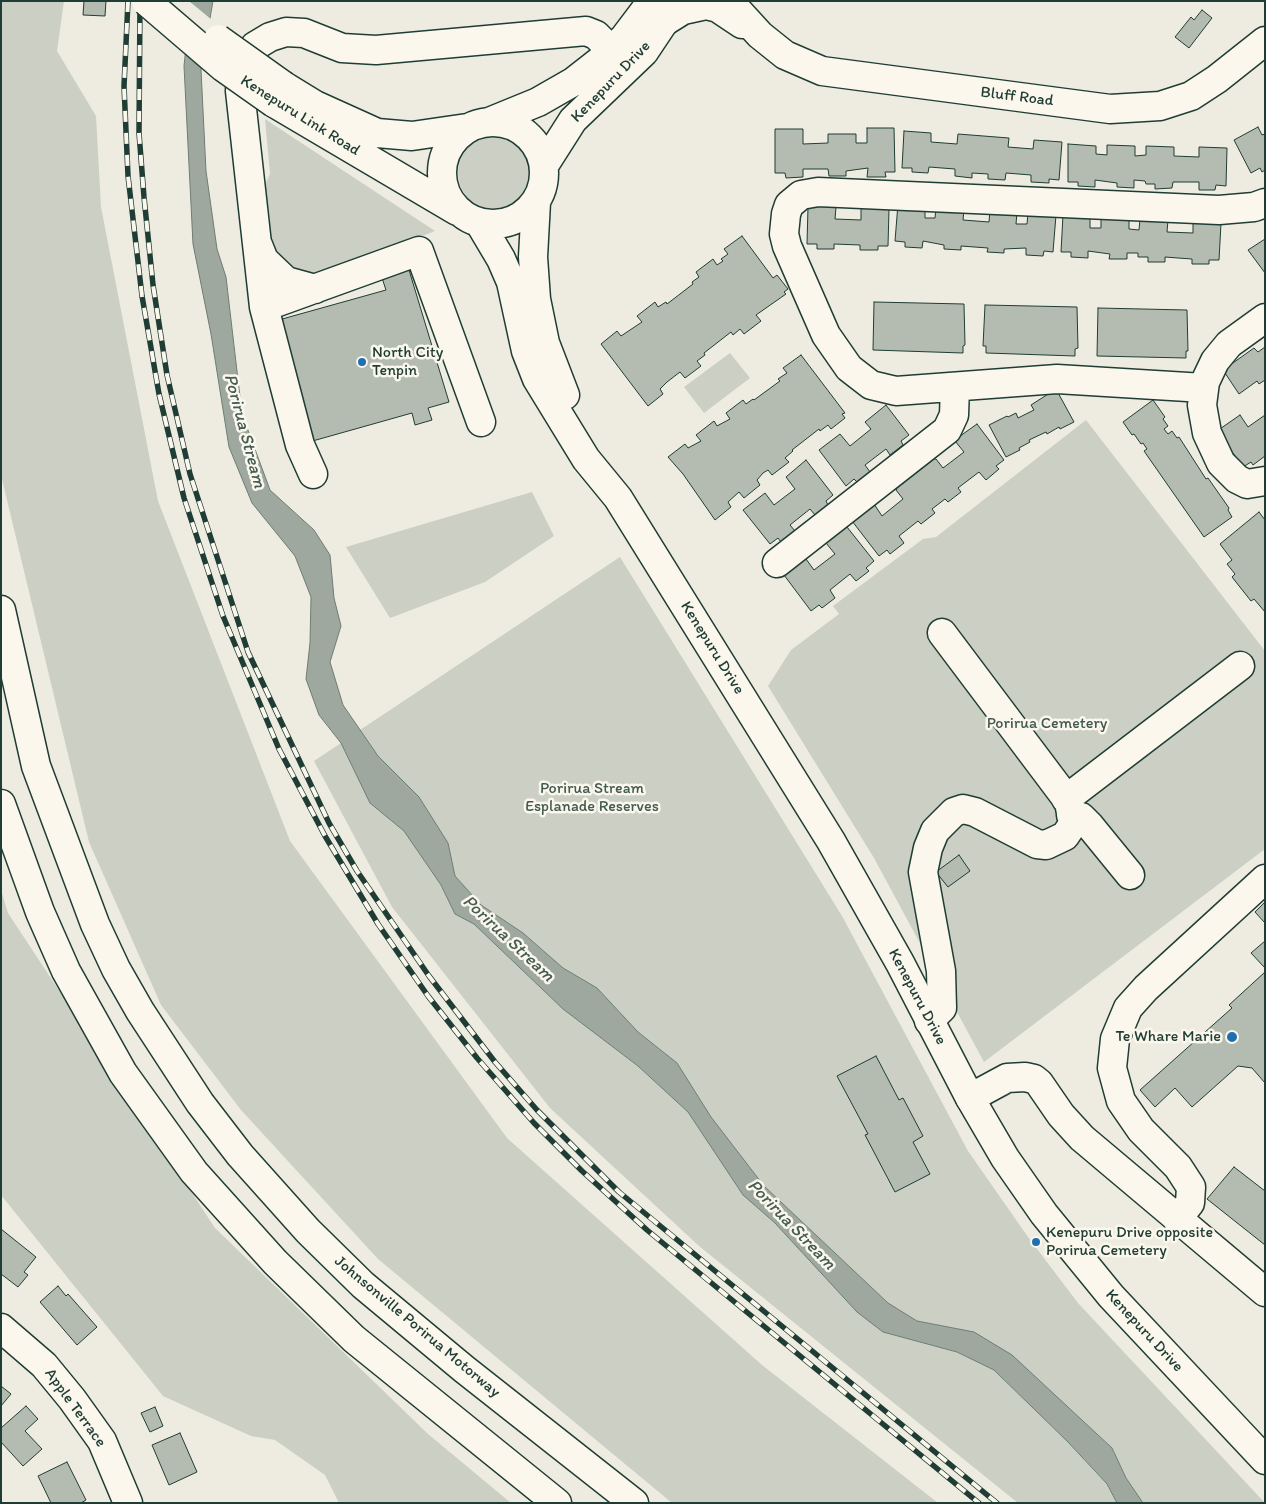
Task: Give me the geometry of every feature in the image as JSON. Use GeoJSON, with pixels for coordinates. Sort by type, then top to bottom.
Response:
{"type":"FeatureCollection","features":[{"type":"Feature","properties":{"kind":"main road","name":"Kenepuru Link Road"},"geometry":{"type":"LineString","coordinates":[[146,1],[210,57],[279,94],[472,219]]}},
{"type":"Feature","properties":{"kind":"main road","name":"Kenepuru Link Road"},"geometry":{"type":"LineString","coordinates":[[170,1],[242,57],[279,94],[315,105],[378,133],[412,136],[478,125]]}},
{"type":"Feature","properties":{"kind":"main road","name":"Bluff Road"},"geometry":{"type":"LineString","coordinates":[[729,1],[760,35]]}},
{"type":"Feature","properties":{"kind":"main road","name":"Bluff Road"},"geometry":{"type":"LineString","coordinates":[[665,6],[677,13],[695,6],[712,6],[760,35],[793,60],[832,73],[1127,109],[1160,106],[1192,96],[1265,42]]}},
{"type":"Feature","properties":{"kind":"main road","name":"Kenepuru Drive"},"geometry":{"type":"LineString","coordinates":[[478,125],[556,92],[586,72],[665,6]]}},
{"type":"Feature","properties":{"kind":"main road","name":"Kenepuru Drive"},"geometry":{"type":"LineString","coordinates":[[544,164],[573,120],[634,63],[665,6]]}},
{"type":"Feature","properties":{"kind":"main road"},"geometry":{"type":"LineString","coordinates":[[313,474],[300,444],[264,308],[240,91],[241,73],[246,58],[256,46],[270,37],[286,32],[304,33],[342,48],[376,50],[586,30],[618,44]]}},
{"type":"Feature","properties":{"kind":"main road"},"geometry":{"type":"LineString","coordinates":[[502,122],[524,132],[536,145],[544,164],[543,182],[536,202],[524,213],[510,221],[495,224],[472,219],[452,203],[444,188],[442,170],[446,153],[478,125],[502,122]]}},
{"type":"Feature","properties":{"kind":"main road"},"geometry":{"type":"LineString","coordinates":[[1204,388],[1057,379],[896,391],[883,389],[860,378],[845,363],[826,335],[787,246],[784,234],[786,214],[794,199],[801,195],[818,192],[1219,210],[1247,208],[1265,203]]}},
{"type":"Feature","properties":{"kind":"main road","name":"Kenepuru Drive"},"geometry":{"type":"LineString","coordinates":[[536,202],[533,219],[534,278],[545,343],[558,383],[604,462],[618,498]]}},
{"type":"Feature","properties":{"kind":"main road","name":"Kenepuru Drive"},"geometry":{"type":"LineString","coordinates":[[472,219],[511,282],[526,350],[537,379],[586,459],[618,498],[831,841],[970,1098],[1005,1158],[1072,1250],[1111,1296],[1265,1460]]}},
{"type":"Feature","properties":{"kind":"main road"},"geometry":{"type":"LineString","coordinates":[[256,242],[264,260],[286,281],[316,289]]}},
{"type":"Feature","properties":{"kind":"main road"},"geometry":{"type":"LineString","coordinates":[[264,308],[420,252],[481,422]]}},
{"type":"Feature","properties":{"kind":"main road"},"geometry":{"type":"LineString","coordinates":[[1265,318],[1235,339],[1221,353],[1212,367],[1204,388],[1202,404],[1206,432],[1221,463],[1237,478],[1247,484],[1265,481]]}},
{"type":"Feature","properties":{"kind":"main road"},"geometry":{"type":"LineString","coordinates":[[777,563],[948,430],[954,415],[954,387]]}},
{"type":"Feature","properties":{"kind":"main road","name":"Johnsonville Porirua Motorway"},"geometry":{"type":"LineString","coordinates":[[1,610],[36,766],[95,924],[116,970],[140,1011],[200,1103],[240,1155],[308,1231],[363,1285],[464,1370],[634,1503]]}},
{"type":"Feature","properties":{"kind":"main road"},"geometry":{"type":"LineString","coordinates":[[942,633],[1069,807],[1086,821],[1130,875]]}},
{"type":"Feature","properties":{"kind":"main road"},"geometry":{"type":"LineString","coordinates":[[1069,807],[1240,666]]}},
{"type":"Feature","properties":{"kind":"main road"},"geometry":{"type":"LineString","coordinates":[[1,804],[37,904],[66,971],[123,1073],[194,1172],[275,1262],[354,1339],[557,1503]]}},
{"type":"Feature","properties":{"kind":"main road"},"geometry":{"type":"LineString","coordinates":[[929,1021],[942,1008],[941,971],[923,872],[928,848],[935,831],[954,812],[963,809],[975,812],[1037,844],[1046,845],[1065,836],[1072,824],[1069,807]]}},
{"type":"Feature","properties":{"kind":"main road"},"geometry":{"type":"LineString","coordinates":[[1177,1219],[1190,1203],[1193,1194],[1192,1187],[1178,1167],[1140,1130],[1121,1101],[1112,1068],[1115,1039],[1128,1008],[1146,988],[1265,879]]}},
{"type":"Feature","properties":{"kind":"main road"},"geometry":{"type":"LineString","coordinates":[[970,1098],[1007,1078],[1025,1077],[1034,1079],[1040,1083],[1060,1115],[1082,1138],[1265,1292]]}},
{"type":"Feature","properties":{"kind":"main road","name":"Apple Terrace"},"geometry":{"type":"LineString","coordinates":[[1,1328],[44,1366],[72,1399],[102,1441],[128,1503]]}},
{"type":"Feature","properties":{"kind":"green space"},"geometry":{"type":"Polygon","coordinates":[[[1,1],[64,1],[57,51],[96,116],[101,207],[158,501],[290,841],[507,1138],[762,1365],[938,1503],[672,1503],[378,1259],[241,1110],[161,1005],[89,842],[1,475],[1,1]]]}},
{"type":"Feature","properties":{"kind":"green space"},"geometry":{"type":"Polygon","coordinates":[[[265,119],[435,231],[321,277],[294,273],[271,250],[262,191],[270,174],[265,119]]]}},
{"type":"Feature","properties":{"kind":"green space"},"geometry":{"type":"Polygon","coordinates":[[[494,137],[514,143],[524,153],[530,173],[524,193],[514,203],[494,209],[474,203],[464,193],[458,173],[464,153],[474,143],[494,137]]]}},
{"type":"Feature","properties":{"kind":"green space"},"geometry":{"type":"Polygon","coordinates":[[[730,353],[750,378],[704,413],[684,387],[730,353]]]}},
{"type":"Feature","properties":{"kind":"green space","name":"Porirua Cemetery"},"geometry":{"type":"Polygon","coordinates":[[[1086,420],[1265,651],[1265,849],[984,1062],[874,858],[768,686],[791,650],[839,614],[833,606],[923,539],[936,537],[1086,420]]]}},
{"type":"Feature","properties":{"kind":"green space"},"geometry":{"type":"Polygon","coordinates":[[[532,492],[554,536],[485,582],[390,618],[346,547],[532,492]]]}},
{"type":"Feature","properties":{"kind":"green space","name":"Porirua Stream Esplanade Reserves"},"geometry":{"type":"Polygon","coordinates":[[[620,557],[842,916],[968,1151],[1028,1237],[1078,1303],[1265,1503],[1143,1503],[1126,1478],[1112,1448],[974,1332],[917,1321],[888,1303],[764,1186],[711,1117],[677,1063],[638,1032],[597,988],[563,968],[523,933],[481,905],[455,876],[448,843],[419,797],[378,756],[360,730],[620,557]]]}},
{"type":"Feature","properties":{"kind":"green space"},"geometry":{"type":"Polygon","coordinates":[[[341,743],[370,802],[404,831],[441,885],[455,914],[474,924],[563,1009],[638,1066],[688,1112],[743,1195],[775,1223],[883,1332],[957,1352],[994,1370],[1068,1442],[1107,1485],[1117,1503],[1018,1503],[699,1246],[550,1108],[392,907],[314,761],[341,743]]]}},
{"type":"Feature","properties":{"kind":"green space"},"geometry":{"type":"Polygon","coordinates":[[[1,890],[8,913],[215,1228],[428,1434],[511,1503],[339,1503],[325,1475],[275,1440],[251,1436],[163,1396],[1,1195],[1,890]]]}},
{"type":"Feature","properties":{"kind":"water","name":"Porirua Stream"},"geometry":{"type":"Polygon","coordinates":[[[191,1],[213,1],[201,70],[206,171],[217,249],[226,277],[242,414],[270,490],[314,530],[330,555],[334,598],[341,626],[330,662],[343,705],[378,756],[419,797],[448,843],[455,876],[481,905],[523,933],[563,968],[597,988],[638,1032],[677,1063],[711,1117],[764,1186],[888,1303],[917,1321],[974,1332],[1012,1355],[1112,1448],[1126,1478],[1143,1503],[1117,1503],[1107,1484],[1068,1442],[994,1370],[957,1352],[883,1332],[857,1312],[775,1223],[743,1195],[688,1112],[638,1066],[563,1009],[474,924],[455,914],[441,885],[404,831],[370,803],[341,743],[319,715],[306,679],[310,643],[311,597],[295,556],[252,503],[229,447],[211,334],[193,244],[184,66],[191,1]]]}},
{"type":"Feature","properties":{"kind":"pier"},"geometry":{"type":"Polygon","coordinates":[[[189,1],[212,20],[204,67],[183,51],[189,1]]]}},
{"type":"Feature","properties":{"kind":"building"},"geometry":{"type":"Polygon","coordinates":[[[84,1],[106,1],[105,16],[83,15],[84,1]]]}},
{"type":"Feature","properties":{"kind":"building"},"geometry":{"type":"Polygon","coordinates":[[[1202,10],[1212,18],[1189,48],[1175,37],[1191,17],[1194,20],[1202,10]]]}},
{"type":"Feature","properties":{"kind":"building"},"geometry":{"type":"Polygon","coordinates":[[[1258,127],[1262,135],[1265,134],[1265,170],[1262,172],[1260,168],[1251,173],[1234,140],[1258,127]]]}},
{"type":"Feature","properties":{"kind":"building"},"geometry":{"type":"Polygon","coordinates":[[[867,128],[894,128],[895,172],[885,172],[886,177],[867,177],[868,168],[846,171],[846,176],[829,176],[828,169],[803,169],[803,177],[786,178],[785,173],[775,173],[775,129],[803,129],[803,144],[828,143],[828,134],[856,134],[856,143],[867,143],[867,128]]]}},
{"type":"Feature","properties":{"kind":"building"},"geometry":{"type":"Polygon","coordinates":[[[904,131],[931,133],[931,142],[957,144],[958,134],[1009,138],[1008,147],[1033,149],[1034,140],[1062,142],[1059,180],[1049,179],[1049,183],[1031,182],[1031,175],[1006,173],[1005,180],[988,179],[988,174],[972,173],[972,178],[955,176],[955,169],[929,167],[928,173],[912,172],[912,168],[902,168],[904,131]]]}},
{"type":"Feature","properties":{"kind":"building"},"geometry":{"type":"Polygon","coordinates":[[[1068,144],[1096,146],[1096,154],[1107,155],[1107,145],[1135,146],[1135,156],[1146,155],[1146,146],[1174,147],[1174,156],[1199,157],[1199,147],[1227,148],[1226,186],[1216,185],[1215,190],[1199,190],[1199,182],[1173,182],[1172,188],[1155,189],[1155,184],[1146,184],[1145,181],[1134,180],[1134,188],[1117,187],[1117,183],[1095,180],[1095,187],[1078,186],[1078,182],[1068,182],[1068,144]]]}},
{"type":"Feature","properties":{"kind":"building"},"geometry":{"type":"Polygon","coordinates":[[[898,204],[925,206],[925,218],[935,218],[936,207],[964,209],[963,220],[989,222],[990,210],[1017,212],[1016,224],[1027,224],[1028,213],[1056,215],[1053,252],[1044,251],[1043,256],[1026,255],[1026,248],[1004,249],[1004,253],[987,252],[988,248],[961,246],[961,250],[944,249],[944,245],[923,241],[922,248],[905,247],[905,242],[895,241],[898,204]]]}},
{"type":"Feature","properties":{"kind":"building"},"geometry":{"type":"Polygon","coordinates":[[[808,207],[836,207],[835,219],[861,220],[861,208],[864,207],[889,209],[888,246],[878,246],[878,250],[860,250],[860,245],[834,244],[834,249],[817,249],[817,244],[807,244],[808,207]]]}},
{"type":"Feature","properties":{"kind":"building"},"geometry":{"type":"Polygon","coordinates":[[[1063,215],[1090,216],[1090,228],[1101,228],[1101,216],[1129,217],[1129,229],[1139,230],[1140,219],[1168,220],[1167,232],[1193,233],[1193,221],[1221,223],[1219,260],[1209,260],[1209,264],[1192,264],[1192,259],[1165,257],[1165,262],[1148,262],[1148,257],[1138,257],[1138,253],[1127,253],[1127,259],[1109,259],[1110,254],[1088,251],[1088,258],[1071,257],[1071,252],[1061,252],[1063,215]]]}},
{"type":"Feature","properties":{"kind":"building"},"geometry":{"type":"Polygon","coordinates":[[[742,236],[773,278],[777,275],[788,289],[784,292],[786,294],[756,315],[761,321],[744,334],[740,329],[733,335],[731,332],[704,353],[705,355],[697,361],[701,366],[685,378],[680,372],[667,382],[660,389],[663,394],[648,406],[601,344],[617,331],[621,336],[642,322],[637,316],[655,302],[658,307],[666,302],[667,304],[693,284],[692,282],[699,277],[696,272],[713,259],[717,265],[723,261],[721,259],[728,254],[724,249],[742,236]]]}},
{"type":"Feature","properties":{"kind":"building"},"geometry":{"type":"Polygon","coordinates":[[[1265,239],[1265,273],[1248,250],[1265,239]]]}},
{"type":"Feature","properties":{"kind":"building","name":"North City Tenpin"},"geometry":{"type":"Polygon","coordinates":[[[409,270],[449,402],[428,408],[432,420],[415,425],[412,413],[309,442],[275,321],[386,290],[382,278],[409,270]]]}},
{"type":"Feature","properties":{"kind":"building"},"geometry":{"type":"Polygon","coordinates":[[[874,302],[964,304],[965,345],[963,346],[963,353],[873,350],[874,302]]]}},
{"type":"Feature","properties":{"kind":"building"},"geometry":{"type":"Polygon","coordinates":[[[985,305],[1077,307],[1078,348],[1075,349],[1075,356],[986,353],[986,346],[983,346],[985,305]]]}},
{"type":"Feature","properties":{"kind":"building"},"geometry":{"type":"Polygon","coordinates":[[[1098,308],[1187,310],[1188,351],[1186,351],[1186,358],[1097,356],[1098,308]]]}},
{"type":"Feature","properties":{"kind":"building"},"geometry":{"type":"Polygon","coordinates":[[[1265,347],[1265,380],[1259,384],[1257,381],[1239,394],[1223,370],[1254,348],[1258,352],[1265,347]]]}},
{"type":"Feature","properties":{"kind":"building"},"geometry":{"type":"Polygon","coordinates":[[[801,355],[845,413],[842,414],[845,418],[831,429],[828,425],[820,431],[819,429],[792,450],[785,458],[789,462],[772,475],[768,470],[763,473],[757,480],[760,485],[744,498],[739,492],[728,502],[731,507],[715,520],[683,474],[668,457],[685,444],[688,448],[701,441],[696,435],[714,421],[717,426],[730,419],[726,413],[743,400],[746,404],[754,400],[780,381],[778,379],[787,373],[783,368],[801,355]]]}},
{"type":"Feature","properties":{"kind":"building"},"geometry":{"type":"Polygon","coordinates":[[[1056,389],[1074,422],[1029,440],[1030,442],[1019,448],[1020,450],[1006,457],[989,425],[1016,413],[1018,418],[1034,410],[1031,405],[1056,389]]]}},
{"type":"Feature","properties":{"kind":"building"},"geometry":{"type":"Polygon","coordinates":[[[1153,400],[1165,417],[1163,419],[1168,426],[1164,429],[1168,434],[1172,431],[1177,438],[1179,437],[1206,479],[1208,478],[1229,508],[1228,510],[1232,517],[1204,537],[1144,451],[1147,449],[1143,443],[1141,444],[1134,434],[1132,435],[1123,422],[1153,400]]]}},
{"type":"Feature","properties":{"kind":"building"},"geometry":{"type":"Polygon","coordinates":[[[886,405],[909,435],[901,441],[903,445],[890,455],[886,449],[865,465],[870,472],[857,482],[854,479],[846,486],[819,450],[840,434],[850,446],[871,429],[865,422],[886,405]]]}},
{"type":"Feature","properties":{"kind":"building"},"geometry":{"type":"Polygon","coordinates":[[[1240,415],[1248,427],[1265,415],[1265,456],[1253,465],[1251,462],[1243,467],[1217,431],[1240,415]]]}},
{"type":"Feature","properties":{"kind":"building"},"geometry":{"type":"Polygon","coordinates":[[[977,424],[1004,460],[996,466],[999,469],[986,480],[979,472],[958,488],[961,492],[948,502],[945,499],[932,509],[935,513],[921,524],[918,521],[899,536],[904,543],[890,554],[887,550],[879,556],[852,521],[874,504],[882,516],[903,499],[896,490],[897,488],[934,459],[943,468],[964,452],[955,441],[977,424]]]}},
{"type":"Feature","properties":{"kind":"building"},"geometry":{"type":"Polygon","coordinates":[[[806,460],[833,495],[826,501],[828,505],[815,515],[810,509],[790,525],[795,531],[781,542],[778,538],[770,544],[743,510],[765,493],[774,505],[795,489],[786,477],[806,460]]]}},
{"type":"Feature","properties":{"kind":"building"},"geometry":{"type":"Polygon","coordinates":[[[1259,512],[1265,520],[1265,612],[1254,599],[1251,601],[1232,577],[1235,574],[1227,564],[1232,560],[1220,544],[1259,512]]]}},
{"type":"Feature","properties":{"kind":"building"},"geometry":{"type":"Polygon","coordinates":[[[847,527],[874,561],[866,568],[869,571],[856,581],[850,574],[830,590],[835,598],[822,608],[819,605],[811,611],[784,575],[803,559],[806,559],[814,570],[835,554],[826,543],[847,527]]]}},
{"type":"Feature","properties":{"kind":"building"},"geometry":{"type":"Polygon","coordinates":[[[959,855],[970,871],[948,887],[936,872],[959,855]]]}},
{"type":"Feature","properties":{"kind":"building"},"geometry":{"type":"Polygon","coordinates":[[[1265,902],[1265,923],[1255,912],[1265,902]]]}},
{"type":"Feature","properties":{"kind":"building"},"geometry":{"type":"Polygon","coordinates":[[[1265,941],[1265,968],[1251,953],[1265,941]]]}},
{"type":"Feature","properties":{"kind":"building","name":"Te Whare Marie"},"geometry":{"type":"Polygon","coordinates":[[[1265,972],[1265,1083],[1252,1068],[1238,1066],[1192,1107],[1175,1088],[1155,1107],[1140,1090],[1232,1008],[1229,1005],[1265,972]]]}},
{"type":"Feature","properties":{"kind":"building"},"geometry":{"type":"Polygon","coordinates":[[[876,1056],[899,1100],[903,1098],[923,1136],[913,1142],[930,1174],[895,1192],[865,1135],[868,1134],[837,1076],[876,1056]]]}},
{"type":"Feature","properties":{"kind":"building"},"geometry":{"type":"Polygon","coordinates":[[[1234,1167],[1265,1191],[1265,1245],[1207,1199],[1234,1167]]]}},
{"type":"Feature","properties":{"kind":"building"},"geometry":{"type":"Polygon","coordinates":[[[1,1229],[36,1257],[24,1272],[28,1275],[18,1287],[1,1274],[1,1229]]]}},
{"type":"Feature","properties":{"kind":"building"},"geometry":{"type":"Polygon","coordinates":[[[58,1286],[66,1296],[68,1294],[97,1327],[77,1345],[40,1302],[58,1286]]]}},
{"type":"Feature","properties":{"kind":"building"},"geometry":{"type":"Polygon","coordinates":[[[1,1386],[11,1394],[1,1406],[1,1386]]]}},
{"type":"Feature","properties":{"kind":"building"},"geometry":{"type":"Polygon","coordinates":[[[26,1406],[38,1419],[25,1431],[42,1449],[23,1466],[1,1442],[1,1428],[26,1406]]]}},
{"type":"Feature","properties":{"kind":"building"},"geometry":{"type":"Polygon","coordinates":[[[155,1407],[163,1426],[150,1432],[141,1413],[155,1407]]]}},
{"type":"Feature","properties":{"kind":"building"},"geometry":{"type":"Polygon","coordinates":[[[180,1433],[197,1472],[169,1485],[152,1445],[180,1433]]]}},
{"type":"Feature","properties":{"kind":"building"},"geometry":{"type":"Polygon","coordinates":[[[67,1462],[86,1500],[81,1503],[51,1503],[38,1476],[67,1462]]]}},
{"type":"Feature","properties":{"kind":"railway"},"geometry":{"type":"LineString","coordinates":[[128,1],[124,86],[128,176],[142,296],[159,394],[184,498],[223,616],[279,749],[325,836],[378,924],[428,996],[477,1058],[534,1123],[582,1171],[647,1230],[979,1503]]}},
{"type":"Feature","properties":{"kind":"railway"},"geometry":{"type":"LineString","coordinates":[[140,1],[139,133],[153,285],[167,375],[190,474],[248,652],[329,823],[357,871],[429,976],[495,1062],[537,1110],[619,1192],[997,1503]]}},
{"type":"Feature","properties":{"kind":"place","name":"North City Tenpin"},"geometry":{"type":"Point","coordinates":[362,362]}},
{"type":"Feature","properties":{"kind":"place","name":"Te Whare Marie"},"geometry":{"type":"Point","coordinates":[1232,1037]}},
{"type":"Feature","properties":{"kind":"place","name":"Kenepuru Drive opposite Porirua Cemetery"},"geometry":{"type":"Point","coordinates":[1036,1242]}}]}
